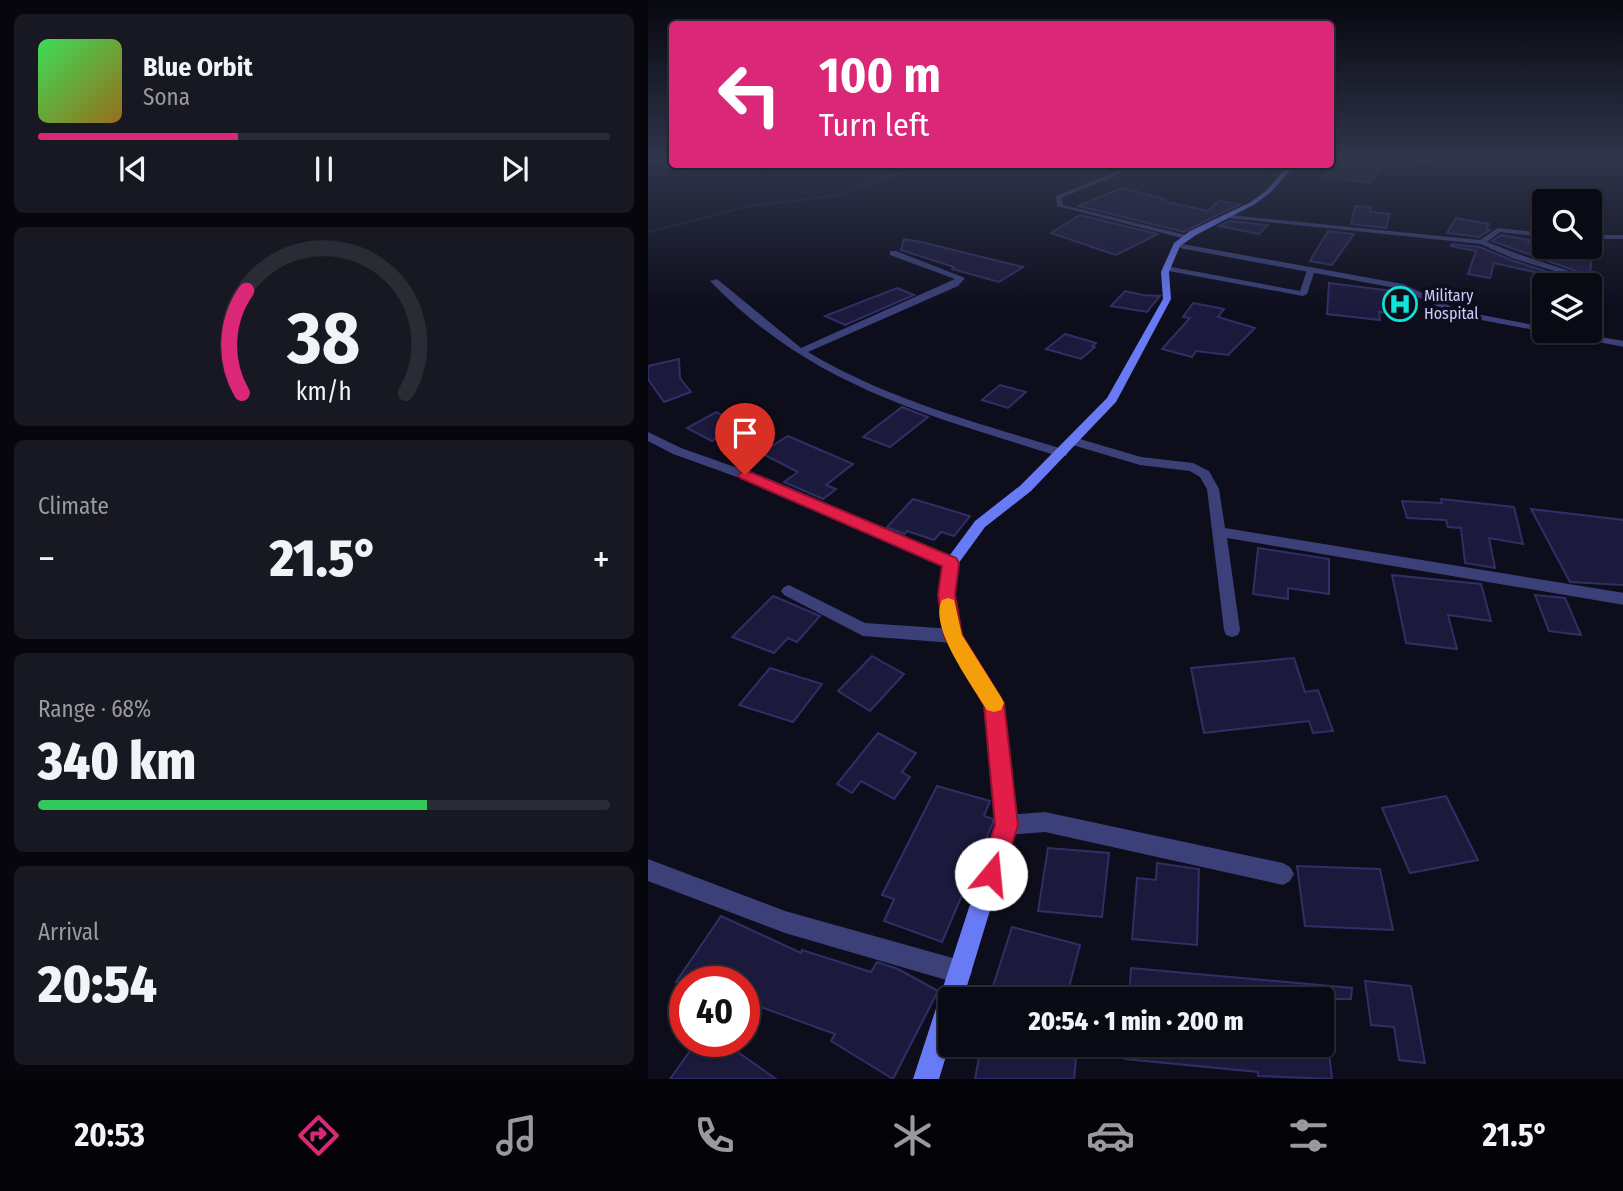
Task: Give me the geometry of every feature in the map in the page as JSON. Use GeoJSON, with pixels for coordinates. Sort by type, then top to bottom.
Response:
{"type":"FeatureCollection","features":[{"type":"Feature","properties":{"kind":"street"},"geometry":{"type":"LineString","coordinates":[[1072,209],[1182,241],[1311,270],[1403,287],[1458,313],[1532,327]]}},
{"type":"Feature","properties":{"kind":"street"},"geometry":{"type":"LineString","coordinates":[[955,987],[1006,825],[994,703],[953,636],[947,595],[951,563],[980,524],[1026,488],[1112,400],[1167,299],[1166,268],[1182,241],[1240,209]]}},
{"type":"Feature","properties":{"kind":"street"},"geometry":{"type":"LineString","coordinates":[[1230,216],[1482,242],[1515,256],[1571,273]]}},
{"type":"Feature","properties":{"kind":"street"},"geometry":{"type":"LineString","coordinates":[[1482,242],[1498,230],[1532,234]]}},
{"type":"Feature","properties":{"kind":"street"},"geometry":{"type":"LineString","coordinates":[[1602,237],[1623,237]]}},
{"type":"Feature","properties":{"kind":"street"},"geometry":{"type":"LineString","coordinates":[[800,352],[955,284],[961,278],[893,253]]}},
{"type":"Feature","properties":{"kind":"street"},"geometry":{"type":"LineString","coordinates":[[714,281],[800,352],[843,376],[895,398],[1062,453]]}},
{"type":"Feature","properties":{"kind":"street"},"geometry":{"type":"LineString","coordinates":[[1602,340],[1623,344]]}},
{"type":"Feature","properties":{"kind":"street"},"geometry":{"type":"LineString","coordinates":[[648,436],[677,451],[767,483],[951,563]]}},
{"type":"Feature","properties":{"kind":"street"},"geometry":{"type":"LineString","coordinates":[[1073,441],[1140,461],[1193,467],[1205,474],[1213,489],[1232,630]]}},
{"type":"Feature","properties":{"kind":"street"},"geometry":{"type":"LineString","coordinates":[[1219,531],[1623,598]]}},
{"type":"Feature","properties":{"kind":"street"},"geometry":{"type":"LineString","coordinates":[[789,591],[863,629],[953,636]]}},
{"type":"Feature","properties":{"kind":"street"},"geometry":{"type":"LineString","coordinates":[[1006,825],[1045,822],[1283,874]]}},
{"type":"Feature","properties":{"kind":"street"},"geometry":{"type":"LineString","coordinates":[[648,870],[785,922],[960,972]]}},
{"type":"Feature","properties":{"kind":"street"},"geometry":{"type":"LineString","coordinates":[[926,1079],[938,1041]]}},
{"type":"Feature","properties":{"kind":"lane"},"geometry":{"type":"LineString","coordinates":[[1166,268],[1303,294],[1311,270]]}},
{"type":"Feature","properties":{"kind":"building"},"geometry":{"type":"Polygon","coordinates":[[[1092,209],[1229,209],[1184,232],[1092,209]]]}},
{"type":"Feature","properties":{"kind":"building"},"geometry":{"type":"Polygon","coordinates":[[[1354,209],[1390,214],[1386,228],[1351,224],[1354,209]]]}},
{"type":"Feature","properties":{"kind":"building"},"geometry":{"type":"Polygon","coordinates":[[[1080,215],[1158,234],[1116,255],[1051,233],[1080,215]]]}},
{"type":"Feature","properties":{"kind":"building"},"geometry":{"type":"Polygon","coordinates":[[[1456,218],[1489,224],[1486,229],[1490,230],[1479,237],[1447,233],[1456,218]]]}},
{"type":"Feature","properties":{"kind":"building"},"geometry":{"type":"Polygon","coordinates":[[[1229,221],[1268,225],[1259,234],[1219,226],[1229,221]]]}},
{"type":"Feature","properties":{"kind":"building"},"geometry":{"type":"Polygon","coordinates":[[[1328,231],[1354,234],[1332,265],[1310,261],[1328,231]]]}},
{"type":"Feature","properties":{"kind":"building"},"geometry":{"type":"Polygon","coordinates":[[[1501,235],[1530,240],[1528,243],[1532,244],[1532,255],[1492,241],[1501,235]]]}},
{"type":"Feature","properties":{"kind":"building"},"geometry":{"type":"Polygon","coordinates":[[[904,239],[1023,267],[999,282],[952,269],[954,267],[901,250],[904,239]]]}},
{"type":"Feature","properties":{"kind":"building"},"geometry":{"type":"Polygon","coordinates":[[[1451,246],[1480,247],[1551,273],[1539,273],[1494,263],[1490,278],[1468,274],[1476,251],[1451,246]]]}},
{"type":"Feature","properties":{"kind":"building"},"geometry":{"type":"Polygon","coordinates":[[[1542,259],[1591,259],[1590,273],[1542,259]]]}},
{"type":"Feature","properties":{"kind":"building"},"geometry":{"type":"Polygon","coordinates":[[[1329,283],[1403,293],[1406,315],[1379,312],[1380,320],[1327,314],[1329,283]]]}},
{"type":"Feature","properties":{"kind":"building"},"geometry":{"type":"Polygon","coordinates":[[[897,288],[914,295],[845,325],[825,316],[897,288]]]}},
{"type":"Feature","properties":{"kind":"building"},"geometry":{"type":"Polygon","coordinates":[[[1125,291],[1160,296],[1147,312],[1111,306],[1125,291]]]}},
{"type":"Feature","properties":{"kind":"building"},"geometry":{"type":"Polygon","coordinates":[[[1193,303],[1224,309],[1218,317],[1255,328],[1228,355],[1196,351],[1192,357],[1162,349],[1190,318],[1183,317],[1193,303]]]}},
{"type":"Feature","properties":{"kind":"building"},"geometry":{"type":"Polygon","coordinates":[[[1065,334],[1096,343],[1092,346],[1095,347],[1081,359],[1046,349],[1065,334]]]}},
{"type":"Feature","properties":{"kind":"building"},"geometry":{"type":"Polygon","coordinates":[[[679,359],[680,378],[691,392],[664,402],[648,379],[648,366],[679,359]]]}},
{"type":"Feature","properties":{"kind":"building"},"geometry":{"type":"Polygon","coordinates":[[[1000,385],[1026,392],[1008,408],[982,400],[1000,385]]]}},
{"type":"Feature","properties":{"kind":"building"},"geometry":{"type":"Polygon","coordinates":[[[902,407],[928,417],[890,447],[863,437],[902,407]]]}},
{"type":"Feature","properties":{"kind":"building"},"geometry":{"type":"Polygon","coordinates":[[[716,412],[741,424],[712,441],[687,428],[716,412]]]}},
{"type":"Feature","properties":{"kind":"building"},"geometry":{"type":"Polygon","coordinates":[[[788,436],[853,464],[826,485],[836,489],[823,499],[784,482],[798,472],[761,453],[788,436]]]}},
{"type":"Feature","properties":{"kind":"building"},"geometry":{"type":"Polygon","coordinates":[[[913,499],[970,516],[954,536],[941,532],[934,540],[887,527],[913,499]]]}},
{"type":"Feature","properties":{"kind":"building"},"geometry":{"type":"Polygon","coordinates":[[[1441,499],[1514,507],[1523,544],[1489,538],[1495,568],[1465,563],[1461,528],[1448,527],[1446,520],[1407,518],[1402,501],[1442,503],[1441,499]]]}},
{"type":"Feature","properties":{"kind":"building"},"geometry":{"type":"Polygon","coordinates":[[[1531,509],[1624,520],[1624,585],[1570,582],[1531,509]]]}},
{"type":"Feature","properties":{"kind":"building"},"geometry":{"type":"Polygon","coordinates":[[[1258,548],[1329,559],[1329,594],[1288,588],[1288,599],[1253,594],[1258,548]]]}},
{"type":"Feature","properties":{"kind":"building"},"geometry":{"type":"Polygon","coordinates":[[[1392,575],[1481,584],[1491,621],[1448,615],[1457,649],[1406,643],[1392,575]]]}},
{"type":"Feature","properties":{"kind":"building"},"geometry":{"type":"Polygon","coordinates":[[[1535,595],[1565,598],[1581,635],[1549,631],[1535,595]]]}},
{"type":"Feature","properties":{"kind":"building"},"geometry":{"type":"Polygon","coordinates":[[[773,596],[820,616],[797,642],[788,638],[774,653],[732,637],[773,596]]]}},
{"type":"Feature","properties":{"kind":"building"},"geometry":{"type":"Polygon","coordinates":[[[872,656],[904,674],[870,711],[838,691],[872,656]]]}},
{"type":"Feature","properties":{"kind":"building"},"geometry":{"type":"Polygon","coordinates":[[[1294,658],[1305,692],[1318,690],[1333,731],[1313,733],[1309,721],[1204,733],[1191,668],[1294,658]]]}},
{"type":"Feature","properties":{"kind":"building"},"geometry":{"type":"Polygon","coordinates":[[[770,668],[822,684],[793,722],[739,705],[770,668]]]}},
{"type":"Feature","properties":{"kind":"building"},"geometry":{"type":"Polygon","coordinates":[[[878,733],[916,753],[902,772],[910,777],[894,799],[861,781],[852,793],[837,784],[878,733]]]}},
{"type":"Feature","properties":{"kind":"building"},"geometry":{"type":"Polygon","coordinates":[[[937,786],[990,801],[984,816],[993,819],[942,942],[884,921],[894,899],[882,895],[937,786]]]}},
{"type":"Feature","properties":{"kind":"building"},"geometry":{"type":"Polygon","coordinates":[[[1446,796],[1478,860],[1410,873],[1382,808],[1446,796]]]}},
{"type":"Feature","properties":{"kind":"building"},"geometry":{"type":"Polygon","coordinates":[[[1048,848],[1109,853],[1102,917],[1038,911],[1048,848]]]}},
{"type":"Feature","properties":{"kind":"building"},"geometry":{"type":"Polygon","coordinates":[[[1157,863],[1199,869],[1197,945],[1132,939],[1137,878],[1156,880],[1157,863]]]}},
{"type":"Feature","properties":{"kind":"building"},"geometry":{"type":"Polygon","coordinates":[[[1297,866],[1380,869],[1393,930],[1305,926],[1297,866]]]}},
{"type":"Feature","properties":{"kind":"building"},"geometry":{"type":"Polygon","coordinates":[[[721,916],[801,953],[802,950],[871,972],[877,962],[898,969],[938,991],[893,1079],[831,1041],[835,1034],[760,1007],[760,966],[687,966],[721,916]]]}},
{"type":"Feature","properties":{"kind":"building"},"geometry":{"type":"Polygon","coordinates":[[[1012,927],[1080,945],[1069,987],[993,987],[1012,927]]]}},
{"type":"Feature","properties":{"kind":"building"},"geometry":{"type":"Polygon","coordinates":[[[1131,968],[1352,988],[1351,999],[1334,999],[1334,987],[1130,987],[1131,968]]]}},
{"type":"Feature","properties":{"kind":"building"},"geometry":{"type":"Polygon","coordinates":[[[1365,981],[1411,986],[1425,1063],[1399,1060],[1394,1027],[1371,1025],[1365,981]]]}},
{"type":"Feature","properties":{"kind":"building"},"geometry":{"type":"Polygon","coordinates":[[[686,1057],[745,1057],[776,1079],[670,1079],[686,1057]]]}},
{"type":"Feature","properties":{"kind":"building"},"geometry":{"type":"Polygon","coordinates":[[[979,1057],[1076,1059],[1074,1079],[975,1079],[979,1057]]]}},
{"type":"Feature","properties":{"kind":"building"},"geometry":{"type":"Polygon","coordinates":[[[1329,1057],[1332,1079],[1258,1076],[1258,1072],[1125,1059],[1329,1057]]]}},
{"type":"Feature","properties":{"kind":"waterway"},"geometry":{"type":"LineString","coordinates":[[648,232],[736,209]]}},
{"type":"Feature","properties":{"kind":"slow traffic"},"geometry":{"type":"LineString","coordinates":[[948,605],[953,636],[994,703]]}},
{"type":"Feature","properties":{"kind":"place","name":"Military Hospital"},"geometry":{"type":"Point","coordinates":[1400,304]}},
{"type":"Feature","properties":{"kind":"route"},"geometry":{"type":"LineString","coordinates":[[745,475],[951,563],[947,595],[953,636],[994,703],[1006,825],[991,874]]}}]}
